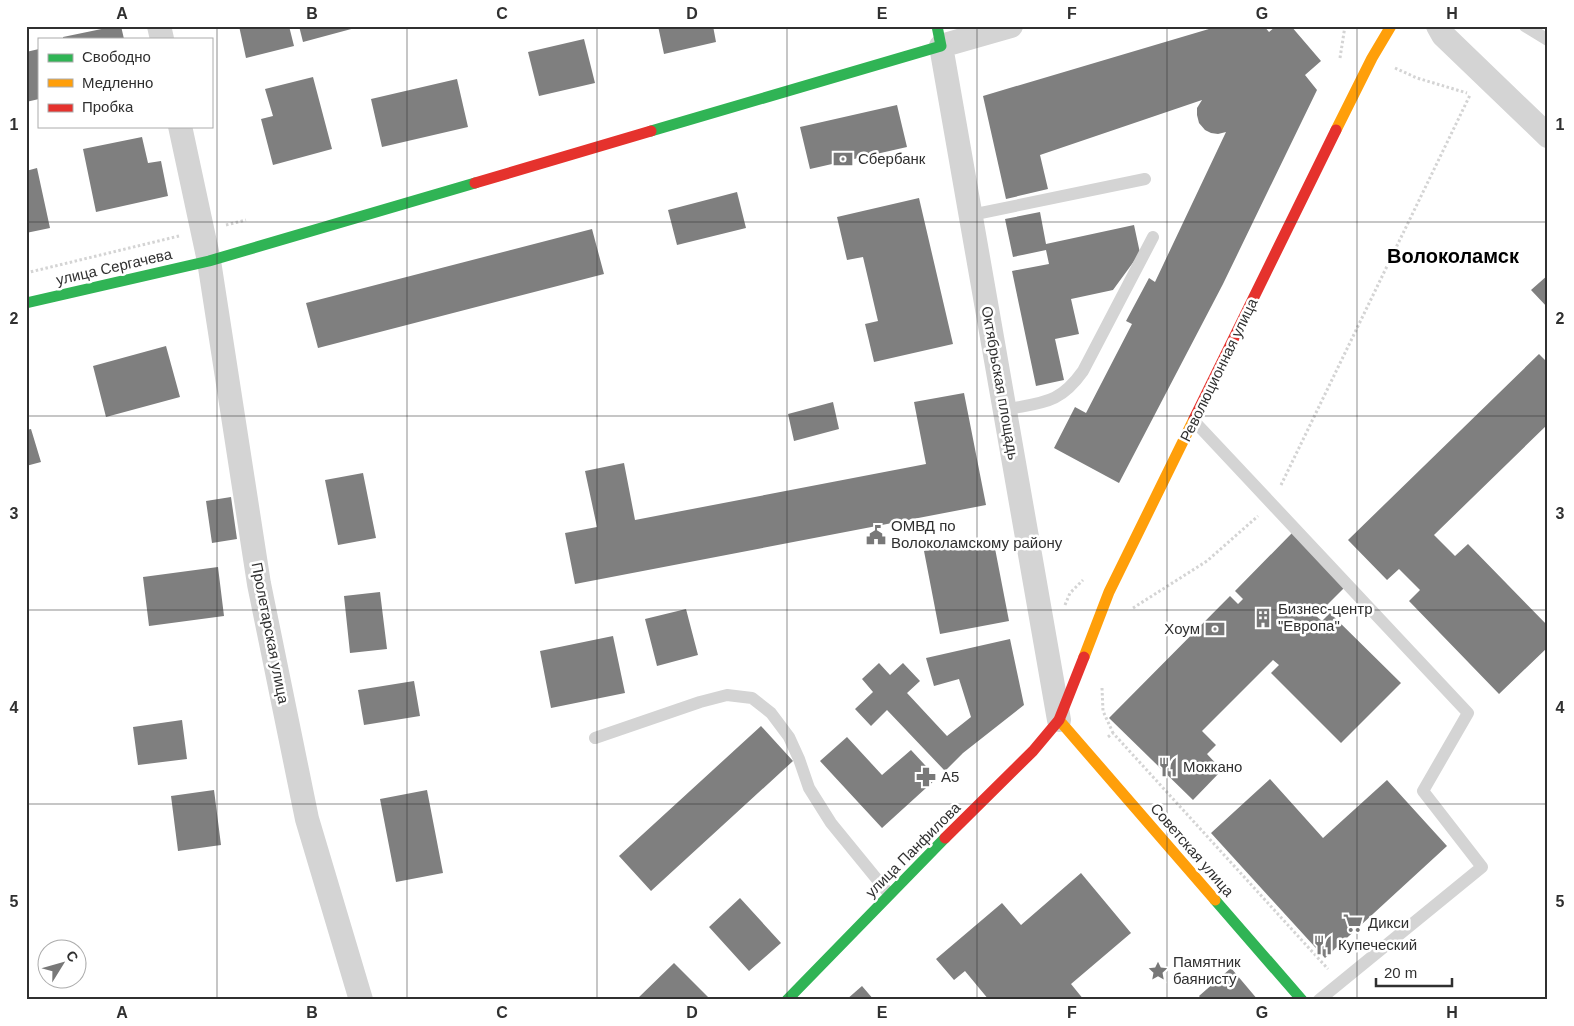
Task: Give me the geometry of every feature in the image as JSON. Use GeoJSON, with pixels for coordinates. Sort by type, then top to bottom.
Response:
{"type":"FeatureCollection","features":[{"type":"Feature","properties":{"kind":"main road","name":"Революционная улица"},"geometry":{"type":"LineString","coordinates":[[1059,720],[1109,592],[1372,58],[1391,26]]}},
{"type":"Feature","properties":{"kind":"main road","name":"улица Сергачева"},"geometry":{"type":"LineString","coordinates":[[26,303],[209,261],[939,36]]}},
{"type":"Feature","properties":{"kind":"main road","name":"Советская улица"},"geometry":{"type":"LineString","coordinates":[[1059,720],[1302,1000]]}},
{"type":"Feature","properties":{"kind":"main road","name":"улица Панфилова"},"geometry":{"type":"LineString","coordinates":[[788,1000],[889,894],[1033,751],[1059,720]]}},
{"type":"Feature","properties":{"kind":"street"},"geometry":{"type":"LineString","coordinates":[[939,36],[1011,26]]}},
{"type":"Feature","properties":{"kind":"street"},"geometry":{"type":"LineString","coordinates":[[1438,26],[1443,35],[1547,131]]}},
{"type":"Feature","properties":{"kind":"street","name":"Октябрьская площадь"},"geometry":{"type":"LineString","coordinates":[[939,36],[1059,720]]}},
{"type":"Feature","properties":{"kind":"street","name":"Пролетарская улица"},"geometry":{"type":"LineString","coordinates":[[180,128],[209,261],[259,584],[307,819],[361,1000]]}},
{"type":"Feature","properties":{"kind":"lane"},"geometry":{"type":"LineString","coordinates":[[1525,26],[1548,40]]}},
{"type":"Feature","properties":{"kind":"lane"},"geometry":{"type":"LineString","coordinates":[[971,215],[1145,179]]}},
{"type":"Feature","properties":{"kind":"lane"},"geometry":{"type":"LineString","coordinates":[[1004,410],[1053,400],[1075,382],[1083,371],[1153,237]]}},
{"type":"Feature","properties":{"kind":"lane"},"geometry":{"type":"LineString","coordinates":[[1194,421],[1468,713],[1423,791],[1482,867],[1320,1000]]}},
{"type":"Feature","properties":{"kind":"lane"},"geometry":{"type":"LineString","coordinates":[[595,738],[700,702],[727,695],[752,698],[771,713],[789,737],[809,788],[831,823],[889,894]]}},
{"type":"Feature","properties":{"kind":"path"},"geometry":{"type":"LineString","coordinates":[[1130,614],[1134,606],[1207,561],[1272,504],[1470,94],[1417,78],[1342,45]]}},
{"type":"Feature","properties":{"kind":"path"},"geometry":{"type":"LineString","coordinates":[[26,273],[202,230]]}},
{"type":"Feature","properties":{"kind":"path"},"geometry":{"type":"LineString","coordinates":[[1103,684],[1101,693],[1103,711],[1113,733],[1340,983]]}},
{"type":"Feature","properties":{"kind":"path"},"geometry":{"type":"LineString","coordinates":[[1089,756],[1113,733]]}},
{"type":"Feature","properties":{"kind":"building"},"geometry":{"type":"Polygon","coordinates":[[[121,26],[124,38],[63,38],[121,26]]]}},
{"type":"Feature","properties":{"kind":"building"},"geometry":{"type":"Polygon","coordinates":[[[239,26],[289,26],[294,46],[246,58],[239,26]]]}},
{"type":"Feature","properties":{"kind":"building"},"geometry":{"type":"Polygon","coordinates":[[[299,26],[354,26],[355,28],[303,42],[299,26]]]}},
{"type":"Feature","properties":{"kind":"building"},"geometry":{"type":"Polygon","coordinates":[[[658,26],[713,26],[716,42],[664,54],[658,26]]]}},
{"type":"Feature","properties":{"kind":"building"},"geometry":{"type":"Polygon","coordinates":[[[1219,26],[1264,26],[1269,32],[1276,26],[1291,26],[1321,61],[1305,75],[1317,90],[1223,284],[1119,483],[1054,448],[1075,407],[1086,413],[1132,324],[1126,321],[1149,278],[1155,282],[1226,132],[1211,133],[1205,130],[1199,123],[1197,108],[1202,100],[1040,155],[1048,189],[1006,199],[983,96],[1219,26]]]}},
{"type":"Feature","properties":{"kind":"building"},"geometry":{"type":"Polygon","coordinates":[[[584,39],[595,83],[539,96],[528,52],[584,39]]]}},
{"type":"Feature","properties":{"kind":"building"},"geometry":{"type":"Polygon","coordinates":[[[38,49],[38,99],[26,102],[26,52],[38,49]]]}},
{"type":"Feature","properties":{"kind":"building"},"geometry":{"type":"Polygon","coordinates":[[[313,77],[332,149],[273,165],[261,119],[273,116],[265,89],[313,77]]]}},
{"type":"Feature","properties":{"kind":"building"},"geometry":{"type":"Polygon","coordinates":[[[457,79],[468,127],[382,147],[371,99],[457,79]]]}},
{"type":"Feature","properties":{"kind":"building"},"geometry":{"type":"Polygon","coordinates":[[[897,105],[907,147],[810,169],[800,127],[897,105]]]}},
{"type":"Feature","properties":{"kind":"building"},"geometry":{"type":"Polygon","coordinates":[[[142,137],[148,163],[161,161],[168,196],[96,212],[83,149],[142,137]]]}},
{"type":"Feature","properties":{"kind":"building"},"geometry":{"type":"Polygon","coordinates":[[[37,168],[50,228],[26,233],[26,171],[37,168]]]}},
{"type":"Feature","properties":{"kind":"building"},"geometry":{"type":"Polygon","coordinates":[[[737,192],[746,228],[677,245],[668,210],[737,192]]]}},
{"type":"Feature","properties":{"kind":"building"},"geometry":{"type":"Polygon","coordinates":[[[919,198],[953,344],[874,362],[865,324],[878,321],[863,257],[847,260],[837,217],[919,198]]]}},
{"type":"Feature","properties":{"kind":"building"},"geometry":{"type":"Polygon","coordinates":[[[1040,212],[1046,244],[1134,225],[1140,253],[1113,290],[1071,299],[1079,334],[1055,339],[1064,380],[1036,386],[1012,271],[1049,264],[1046,250],[1013,257],[1005,219],[1040,212]]]}},
{"type":"Feature","properties":{"kind":"building"},"geometry":{"type":"Polygon","coordinates":[[[592,229],[604,274],[318,348],[306,303],[592,229]]]}},
{"type":"Feature","properties":{"kind":"building"},"geometry":{"type":"Polygon","coordinates":[[[1548,275],[1548,308],[1531,290],[1548,275]]]}},
{"type":"Feature","properties":{"kind":"building"},"geometry":{"type":"Polygon","coordinates":[[[166,346],[180,397],[106,417],[93,366],[166,346]]]}},
{"type":"Feature","properties":{"kind":"building"},"geometry":{"type":"Polygon","coordinates":[[[1539,354],[1548,363],[1548,424],[1434,535],[1455,556],[1468,544],[1548,626],[1548,647],[1499,694],[1409,601],[1420,590],[1399,569],[1387,580],[1348,540],[1539,354]]]}},
{"type":"Feature","properties":{"kind":"building"},"geometry":{"type":"Polygon","coordinates":[[[964,393],[986,505],[575,584],[565,533],[597,527],[585,471],[624,463],[635,520],[926,464],[914,402],[964,393]]]}},
{"type":"Feature","properties":{"kind":"building"},"geometry":{"type":"Polygon","coordinates":[[[833,402],[839,429],[794,441],[788,414],[833,402]]]}},
{"type":"Feature","properties":{"kind":"building"},"geometry":{"type":"Polygon","coordinates":[[[31,429],[41,462],[26,466],[26,430],[31,429]]]}},
{"type":"Feature","properties":{"kind":"building"},"geometry":{"type":"Polygon","coordinates":[[[363,473],[376,538],[338,545],[325,480],[363,473]]]}},
{"type":"Feature","properties":{"kind":"building"},"geometry":{"type":"Polygon","coordinates":[[[231,497],[237,539],[212,543],[206,501],[231,497]]]}},
{"type":"Feature","properties":{"kind":"building"},"geometry":{"type":"Polygon","coordinates":[[[1292,533],[1346,586],[1316,616],[1322,621],[1330,613],[1401,683],[1341,743],[1271,673],[1279,665],[1273,660],[1202,731],[1216,745],[1207,754],[1222,770],[1193,800],[1109,718],[1230,596],[1238,604],[1243,599],[1235,591],[1292,533]]]}},
{"type":"Feature","properties":{"kind":"building"},"geometry":{"type":"Polygon","coordinates":[[[993,538],[1009,621],[940,634],[924,551],[993,538]]]}},
{"type":"Feature","properties":{"kind":"building"},"geometry":{"type":"Polygon","coordinates":[[[218,567],[224,616],[149,626],[143,577],[218,567]]]}},
{"type":"Feature","properties":{"kind":"building"},"geometry":{"type":"Polygon","coordinates":[[[380,592],[387,649],[350,653],[344,596],[380,592]]]}},
{"type":"Feature","properties":{"kind":"building"},"geometry":{"type":"Polygon","coordinates":[[[686,609],[698,655],[657,666],[645,619],[686,609]]]}},
{"type":"Feature","properties":{"kind":"building"},"geometry":{"type":"Polygon","coordinates":[[[613,636],[625,693],[551,708],[540,651],[613,636]]]}},
{"type":"Feature","properties":{"kind":"building"},"geometry":{"type":"Polygon","coordinates":[[[1010,639],[1024,705],[963,753],[945,771],[887,710],[871,726],[855,709],[873,692],[862,679],[879,663],[890,675],[903,663],[920,681],[907,693],[947,736],[971,717],[959,679],[934,686],[926,658],[1010,639]]]}},
{"type":"Feature","properties":{"kind":"building"},"geometry":{"type":"Polygon","coordinates":[[[414,681],[420,716],[364,725],[358,690],[414,681]]]}},
{"type":"Feature","properties":{"kind":"building"},"geometry":{"type":"Polygon","coordinates":[[[182,720],[187,759],[138,765],[133,727],[182,720]]]}},
{"type":"Feature","properties":{"kind":"building"},"geometry":{"type":"Polygon","coordinates":[[[761,726],[793,761],[651,891],[619,856],[761,726]]]}},
{"type":"Feature","properties":{"kind":"building"},"geometry":{"type":"Polygon","coordinates":[[[847,737],[882,775],[911,750],[937,778],[882,828],[820,761],[847,737]]]}},
{"type":"Feature","properties":{"kind":"building"},"geometry":{"type":"Polygon","coordinates":[[[1270,779],[1323,838],[1387,780],[1447,846],[1325,958],[1211,833],[1270,779]]]}},
{"type":"Feature","properties":{"kind":"building"},"geometry":{"type":"Polygon","coordinates":[[[214,790],[221,845],[178,851],[171,796],[214,790]]]}},
{"type":"Feature","properties":{"kind":"building"},"geometry":{"type":"Polygon","coordinates":[[[427,790],[443,873],[396,882],[380,799],[427,790]]]}},
{"type":"Feature","properties":{"kind":"building"},"geometry":{"type":"Polygon","coordinates":[[[1081,873],[1131,933],[1071,984],[1084,1000],[989,1000],[965,971],[954,980],[936,959],[1002,903],[1021,925],[1081,873]]]}},
{"type":"Feature","properties":{"kind":"building"},"geometry":{"type":"Polygon","coordinates":[[[740,898],[781,943],[749,971],[709,927],[740,898]]]}},
{"type":"Feature","properties":{"kind":"building"},"geometry":{"type":"Polygon","coordinates":[[[674,963],[711,1000],[636,1000],[674,963]]]}},
{"type":"Feature","properties":{"kind":"building"},"geometry":{"type":"Polygon","coordinates":[[[1231,968],[1258,1000],[1202,1000],[1199,996],[1231,968]]]}},
{"type":"Feature","properties":{"kind":"building"},"geometry":{"type":"Polygon","coordinates":[[[862,986],[874,1000],[846,1000],[862,986]]]}},
{"type":"Feature","properties":{"kind":"traffic: fast"},"geometry":{"type":"LineString","coordinates":[[651,131],[941,46],[937,26]]}},
{"type":"Feature","properties":{"kind":"traffic: fast"},"geometry":{"type":"LineString","coordinates":[[26,303],[209,261],[475,183]]}},
{"type":"Feature","properties":{"kind":"traffic: fast"},"geometry":{"type":"LineString","coordinates":[[787,1000],[945,838]]}},
{"type":"Feature","properties":{"kind":"traffic: fast"},"geometry":{"type":"LineString","coordinates":[[1215,900],[1302,1000]]}},
{"type":"Feature","properties":{"kind":"traffic: slow"},"geometry":{"type":"LineString","coordinates":[[1336,130],[1372,58],[1391,26]]}},
{"type":"Feature","properties":{"kind":"traffic: slow"},"geometry":{"type":"LineString","coordinates":[[1084,657],[1109,592],[1194,419]]}},
{"type":"Feature","properties":{"kind":"traffic: slow"},"geometry":{"type":"LineString","coordinates":[[1059,720],[1215,900]]}},
{"type":"Feature","properties":{"kind":"traffic: jam"},"geometry":{"type":"LineString","coordinates":[[1194,419],[1336,130]]}},
{"type":"Feature","properties":{"kind":"traffic: jam"},"geometry":{"type":"LineString","coordinates":[[475,183],[651,131]]}},
{"type":"Feature","properties":{"kind":"traffic: jam"},"geometry":{"type":"LineString","coordinates":[[945,838],[1033,751],[1059,720],[1084,657]]}},
{"type":"Feature","properties":{"kind":"place","name":"Сбербанк"},"geometry":{"type":"Point","coordinates":[843,159]}},
{"type":"Feature","properties":{"kind":"place","name":"ОМВД по Волоколамскому району"},"geometry":{"type":"Point","coordinates":[876,535]}},
{"type":"Feature","properties":{"kind":"place","name":"Бизнес-центр \"Европа\""},"geometry":{"type":"Point","coordinates":[1263,618]}},
{"type":"Feature","properties":{"kind":"place","name":"Хоум"},"geometry":{"type":"Point","coordinates":[1215,629]}},
{"type":"Feature","properties":{"kind":"place","name":"Моккано"},"geometry":{"type":"Point","coordinates":[1168,767]}},
{"type":"Feature","properties":{"kind":"place","name":"А5"},"geometry":{"type":"Point","coordinates":[926,777]}},
{"type":"Feature","properties":{"kind":"place","name":"Дикси"},"geometry":{"type":"Point","coordinates":[1353,923]}},
{"type":"Feature","properties":{"kind":"place","name":"Купеческий"},"geometry":{"type":"Point","coordinates":[1323,945]}},
{"type":"Feature","properties":{"kind":"place","name":"Памятник баянисту"},"geometry":{"type":"Point","coordinates":[1158,971]}},
{"type":"Feature","properties":{"kind":"district","name":"Волоколамск"},"geometry":{"type":"Point","coordinates":[1453,256]}}]}
